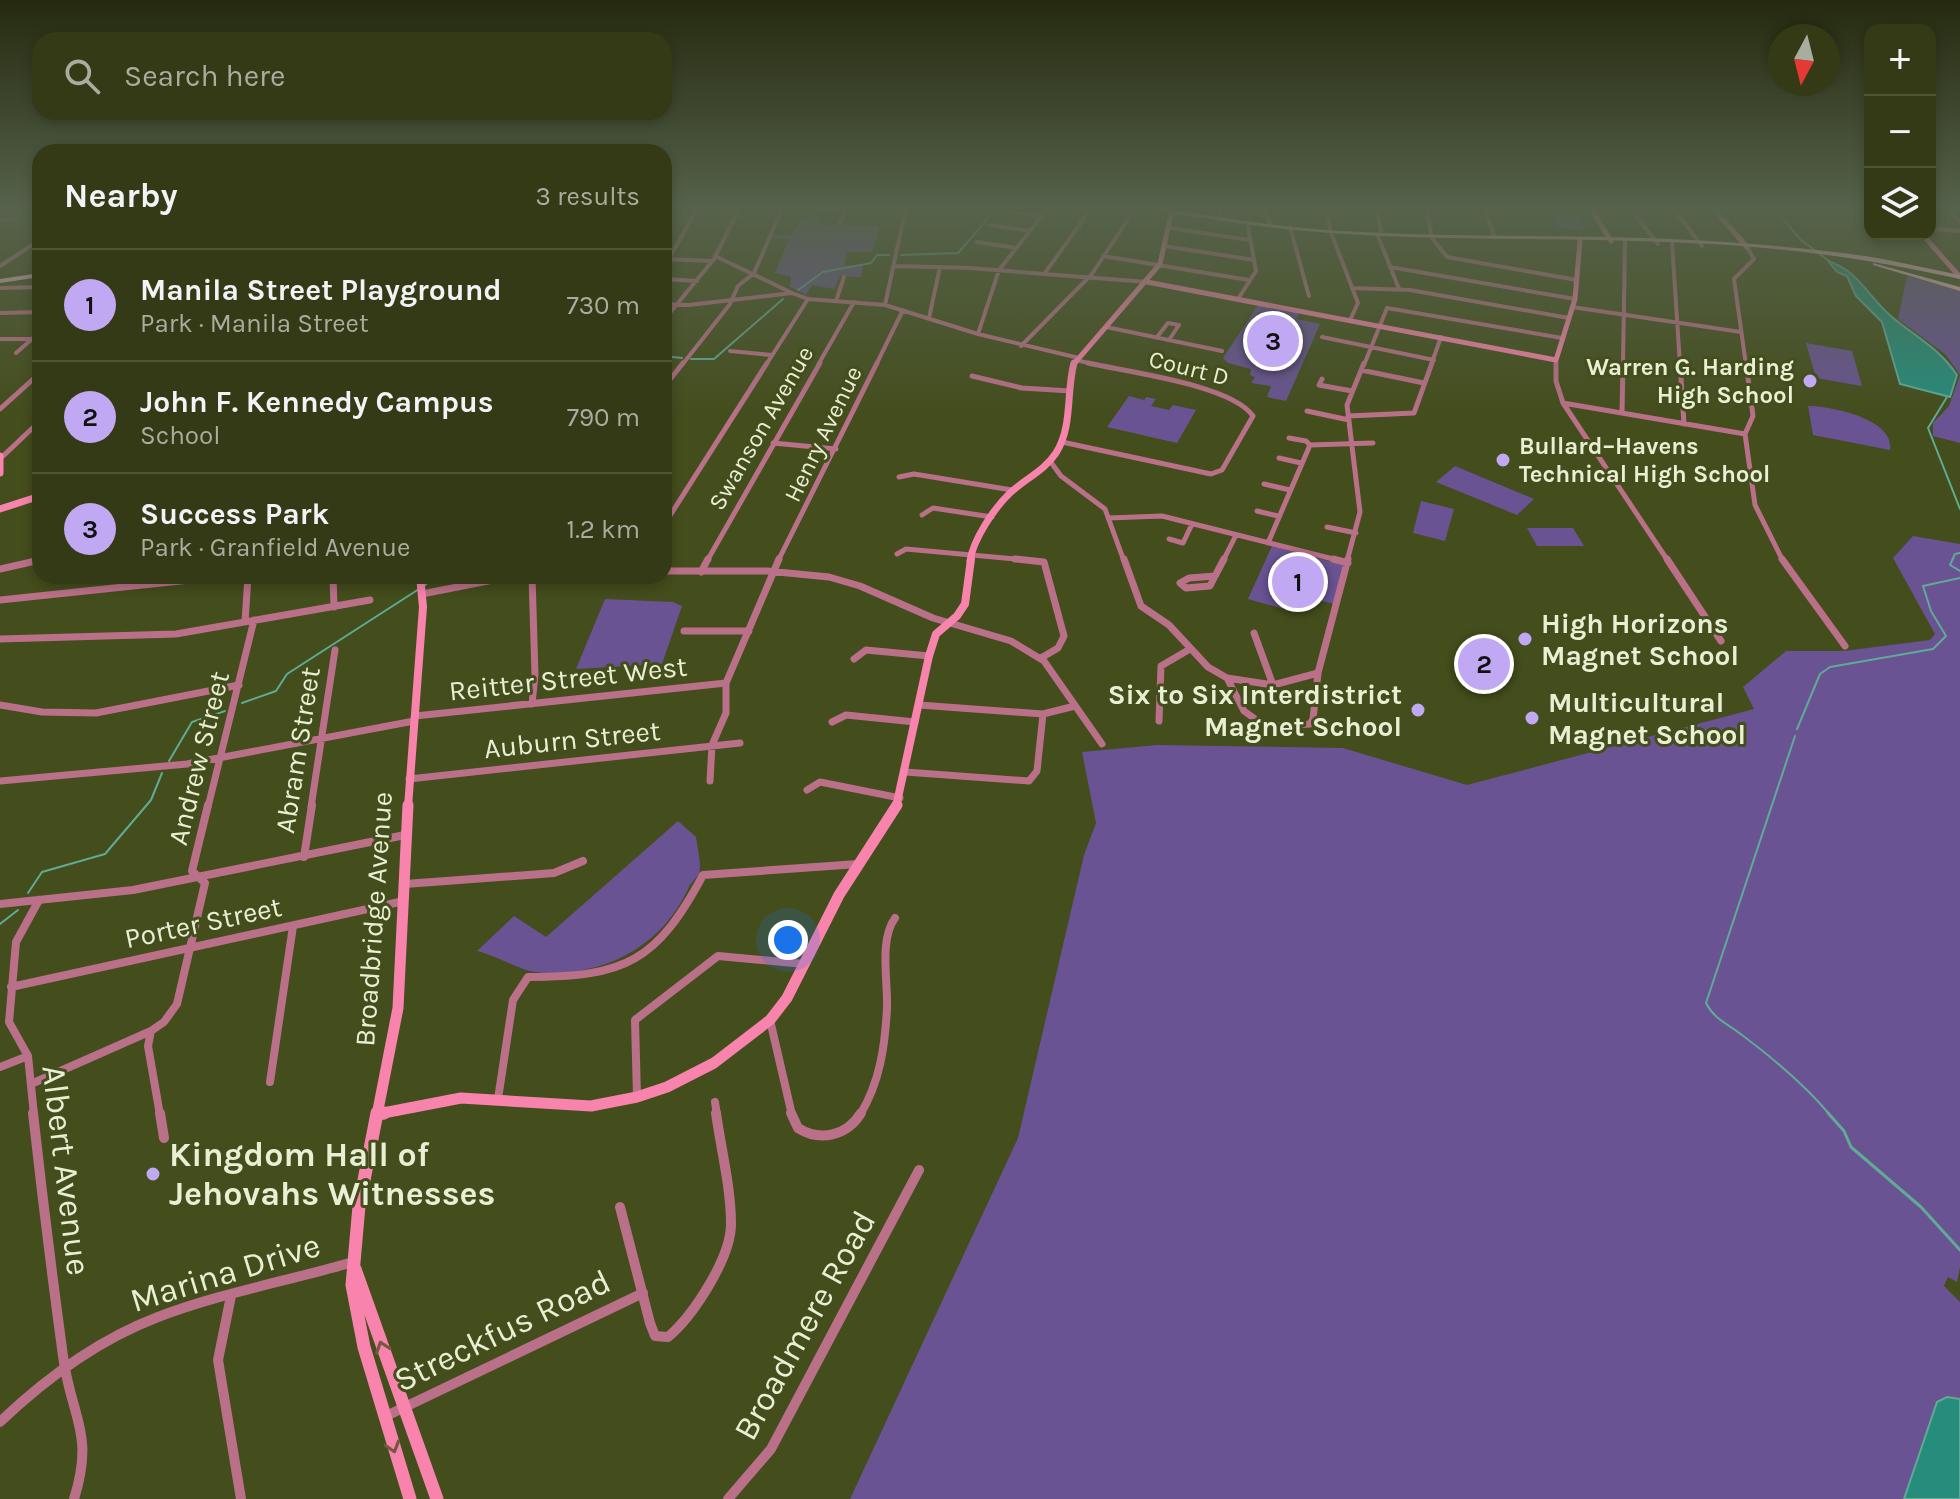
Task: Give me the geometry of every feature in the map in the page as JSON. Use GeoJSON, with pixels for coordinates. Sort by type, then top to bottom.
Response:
{"type":"FeatureCollection","features":[{"type":"Feature","properties":{"kind":"main road"},"geometry":{"type":"LineString","coordinates":[[0,281],[27,277]]}},
{"type":"Feature","properties":{"kind":"main road"},"geometry":{"type":"LineString","coordinates":[[1924,277],[1960,289]]}},
{"type":"Feature","properties":{"kind":"street"},"geometry":{"type":"LineString","coordinates":[[672,311],[700,277]]}},
{"type":"Feature","properties":{"kind":"street"},"geometry":{"type":"LineString","coordinates":[[672,377],[748,277]]}},
{"type":"Feature","properties":{"kind":"street"},"geometry":{"type":"LineString","coordinates":[[754,277],[808,299],[885,305],[978,334],[1077,359]]}},
{"type":"Feature","properties":{"kind":"street"},"geometry":{"type":"LineString","coordinates":[[836,301],[844,277]]}},
{"type":"Feature","properties":{"kind":"street"},"geometry":{"type":"LineString","coordinates":[[885,305],[892,277]]}},
{"type":"Feature","properties":{"kind":"street"},"geometry":{"type":"LineString","coordinates":[[929,318],[938,277]]}},
{"type":"Feature","properties":{"kind":"street"},"geometry":{"type":"LineString","coordinates":[[978,334],[997,277]]}},
{"type":"Feature","properties":{"kind":"street"},"geometry":{"type":"LineString","coordinates":[[1021,346],[1089,277]]}},
{"type":"Feature","properties":{"kind":"street"},"geometry":{"type":"LineString","coordinates":[[1099,277],[1147,282],[1556,360]]}},
{"type":"Feature","properties":{"kind":"street"},"geometry":{"type":"LineString","coordinates":[[378,1114],[461,1098],[591,1106],[637,1097],[667,1087],[714,1063],[770,1020],[787,998],[858,864],[891,817],[900,798],[929,656],[936,634],[966,600],[969,556],[1012,490],[1050,461],[1062,442],[1067,426],[1071,370],[1077,359],[1151,277]]}},
{"type":"Feature","properties":{"kind":"street"},"geometry":{"type":"LineString","coordinates":[[1232,277],[1249,280]]}},
{"type":"Feature","properties":{"kind":"street"},"geometry":{"type":"LineString","coordinates":[[1238,299],[1251,277]]}},
{"type":"Feature","properties":{"kind":"street"},"geometry":{"type":"LineString","coordinates":[[1304,277],[1309,296]]}},
{"type":"Feature","properties":{"kind":"street"},"geometry":{"type":"LineString","coordinates":[[1348,277],[1358,303],[1350,320]]}},
{"type":"Feature","properties":{"kind":"street"},"geometry":{"type":"LineString","coordinates":[[1394,277],[1399,289]]}},
{"type":"Feature","properties":{"kind":"street"},"geometry":{"type":"LineString","coordinates":[[1441,277],[1626,314],[1741,332]]}},
{"type":"Feature","properties":{"kind":"street"},"geometry":{"type":"LineString","coordinates":[[1560,277],[1577,280]]}},
{"type":"Feature","properties":{"kind":"street"},"geometry":{"type":"LineString","coordinates":[[1577,277],[1556,360],[1556,381],[1563,403],[1721,641]]}},
{"type":"Feature","properties":{"kind":"street"},"geometry":{"type":"LineString","coordinates":[[1622,413],[1626,277]]}},
{"type":"Feature","properties":{"kind":"street"},"geometry":{"type":"LineString","coordinates":[[1675,277],[1684,424]]}},
{"type":"Feature","properties":{"kind":"street"},"geometry":{"type":"LineString","coordinates":[[1736,277],[1734,279],[1753,416],[1745,434],[1755,505],[1778,554],[1845,646]]}},
{"type":"Feature","properties":{"kind":"street"},"geometry":{"type":"LineString","coordinates":[[672,279],[697,281]]}},
{"type":"Feature","properties":{"kind":"street"},"geometry":{"type":"LineString","coordinates":[[0,288],[32,287]]}},
{"type":"Feature","properties":{"kind":"street"},"geometry":{"type":"LineString","coordinates":[[1352,288],[1399,289],[1569,318]]}},
{"type":"Feature","properties":{"kind":"street"},"geometry":{"type":"LineString","coordinates":[[672,305],[792,293]]}},
{"type":"Feature","properties":{"kind":"street"},"geometry":{"type":"LineString","coordinates":[[672,512],[808,299]]}},
{"type":"Feature","properties":{"kind":"street","name":"Swanson Avenue"},"geometry":{"type":"LineString","coordinates":[[701,572],[854,302]]}},
{"type":"Feature","properties":{"kind":"street"},"geometry":{"type":"LineString","coordinates":[[1227,678],[1244,711],[1266,727],[1299,727],[1310,724],[1313,719],[1318,673],[1356,533],[1359,488],[1348,418],[1352,391],[1388,306],[1562,338]]}},
{"type":"Feature","properties":{"kind":"street","name":"Henry Avenue"},"geometry":{"type":"LineString","coordinates":[[710,781],[712,745],[726,713],[726,683],[774,573],[903,310]]}},
{"type":"Feature","properties":{"kind":"street"},"geometry":{"type":"LineString","coordinates":[[0,313],[32,312]]}},
{"type":"Feature","properties":{"kind":"street"},"geometry":{"type":"LineString","coordinates":[[1157,337],[1168,323],[1179,325],[1169,340]]}},
{"type":"Feature","properties":{"kind":"street"},"geometry":{"type":"LineString","coordinates":[[1106,327],[1222,351]]}},
{"type":"Feature","properties":{"kind":"street"},"geometry":{"type":"LineString","coordinates":[[1322,337],[1434,360]]}},
{"type":"Feature","properties":{"kind":"street"},"geometry":{"type":"LineString","coordinates":[[1307,411],[1348,418],[1414,413],[1441,337]]}},
{"type":"Feature","properties":{"kind":"street"},"geometry":{"type":"LineString","coordinates":[[0,339],[32,339]]}},
{"type":"Feature","properties":{"kind":"street"},"geometry":{"type":"LineString","coordinates":[[16,353],[32,339]]}},
{"type":"Feature","properties":{"kind":"street"},"geometry":{"type":"LineString","coordinates":[[730,351],[771,355]]}},
{"type":"Feature","properties":{"kind":"street","name":"Court D"},"geometry":{"type":"LineString","coordinates":[[1062,442],[1211,474],[1222,470],[1253,416],[1245,404],[1223,393],[1077,359]]}},
{"type":"Feature","properties":{"kind":"street"},"geometry":{"type":"LineString","coordinates":[[1361,370],[1424,383]]}},
{"type":"Feature","properties":{"kind":"street"},"geometry":{"type":"LineString","coordinates":[[972,376],[1022,388],[1070,391]]}},
{"type":"Feature","properties":{"kind":"street"},"geometry":{"type":"LineString","coordinates":[[1322,379],[1319,385],[1352,391]]}},
{"type":"Feature","properties":{"kind":"street"},"geometry":{"type":"LineString","coordinates":[[0,409],[32,380]]}},
{"type":"Feature","properties":{"kind":"street"},"geometry":{"type":"LineString","coordinates":[[1563,403],[1745,434]]}},
{"type":"Feature","properties":{"kind":"street"},"geometry":{"type":"LineString","coordinates":[[0,473],[1,457],[32,428]]}},
{"type":"Feature","properties":{"kind":"street"},"geometry":{"type":"LineString","coordinates":[[1289,438],[1306,441],[1310,445],[1373,443]]}},
{"type":"Feature","properties":{"kind":"street"},"geometry":{"type":"LineString","coordinates":[[773,443],[836,449]]}},
{"type":"Feature","properties":{"kind":"street"},"geometry":{"type":"LineString","coordinates":[[1268,543],[1310,445]]}},
{"type":"Feature","properties":{"kind":"street"},"geometry":{"type":"LineString","coordinates":[[1279,458],[1301,463]]}},
{"type":"Feature","properties":{"kind":"street"},"geometry":{"type":"LineString","coordinates":[[1050,461],[1061,476],[1103,506],[1141,606],[1169,625],[1208,667],[1227,678],[1273,685],[1318,673]]}},
{"type":"Feature","properties":{"kind":"street"},"geometry":{"type":"LineString","coordinates":[[899,477],[914,474],[1012,490]]}},
{"type":"Feature","properties":{"kind":"street"},"geometry":{"type":"LineString","coordinates":[[1264,484],[1290,490]]}},
{"type":"Feature","properties":{"kind":"street"},"geometry":{"type":"LineString","coordinates":[[0,509],[32,499]]}},
{"type":"Feature","properties":{"kind":"street"},"geometry":{"type":"LineString","coordinates":[[922,515],[933,508],[992,517]]}},
{"type":"Feature","properties":{"kind":"street"},"geometry":{"type":"LineString","coordinates":[[1257,511],[1278,516]]}},
{"type":"Feature","properties":{"kind":"street"},"geometry":{"type":"LineString","coordinates":[[1108,518],[1151,514],[1348,563]]}},
{"type":"Feature","properties":{"kind":"street"},"geometry":{"type":"LineString","coordinates":[[1169,539],[1183,543],[1192,524]]}},
{"type":"Feature","properties":{"kind":"street"},"geometry":{"type":"LineString","coordinates":[[1327,527],[1356,533]]}},
{"type":"Feature","properties":{"kind":"street"},"geometry":{"type":"LineString","coordinates":[[1215,576],[1189,578],[1180,583],[1186,588],[1210,586],[1236,535]]}},
{"type":"Feature","properties":{"kind":"street"},"geometry":{"type":"LineString","coordinates":[[897,554],[906,549],[1036,560],[1046,564],[1064,636],[1058,648],[1041,658]]}},
{"type":"Feature","properties":{"kind":"street"},"geometry":{"type":"LineString","coordinates":[[0,569],[32,562]]}},
{"type":"Feature","properties":{"kind":"street"},"geometry":{"type":"LineString","coordinates":[[672,571],[828,577],[856,584],[920,614],[1003,640],[1041,658],[1102,744]]}},
{"type":"Feature","properties":{"kind":"street"},"geometry":{"type":"LineString","coordinates":[[0,600],[148,584]]}},
{"type":"Feature","properties":{"kind":"street","name":"Andrew Street"},"geometry":{"type":"LineString","coordinates":[[151,1031],[164,1022],[177,1004],[205,883],[192,871],[239,685],[249,621],[248,584]]}},
{"type":"Feature","properties":{"kind":"street"},"geometry":{"type":"LineString","coordinates":[[333,584],[334,607]]}},
{"type":"Feature","properties":{"kind":"street"},"geometry":{"type":"LineString","coordinates":[[532,584],[535,675],[532,704]]}},
{"type":"Feature","properties":{"kind":"street","name":"Broadbridge Avenue"},"geometry":{"type":"LineString","coordinates":[[410,1499],[364,1347],[352,1285],[359,1206],[398,1008],[405,835],[421,586]]}},
{"type":"Feature","properties":{"kind":"street"},"geometry":{"type":"LineString","coordinates":[[0,639],[176,634],[370,600]]}},
{"type":"Feature","properties":{"kind":"street"},"geometry":{"type":"LineString","coordinates":[[684,631],[749,631]]}},
{"type":"Feature","properties":{"kind":"street"},"geometry":{"type":"LineString","coordinates":[[1254,633],[1273,685]]}},
{"type":"Feature","properties":{"kind":"street"},"geometry":{"type":"LineString","coordinates":[[1159,721],[1161,666],[1190,649]]}},
{"type":"Feature","properties":{"kind":"street","name":"Abram Street"},"geometry":{"type":"LineString","coordinates":[[304,857],[335,650]]}},
{"type":"Feature","properties":{"kind":"street"},"geometry":{"type":"LineString","coordinates":[[854,659],[866,650],[929,656]]}},
{"type":"Feature","properties":{"kind":"street","name":"Reitter Street West"},"geometry":{"type":"LineString","coordinates":[[0,781],[158,768],[414,719],[726,683]]}},
{"type":"Feature","properties":{"kind":"street"},"geometry":{"type":"LineString","coordinates":[[0,705],[42,712],[96,713],[239,685]]}},
{"type":"Feature","properties":{"kind":"street"},"geometry":{"type":"LineString","coordinates":[[919,705],[1043,714],[1075,706]]}},
{"type":"Feature","properties":{"kind":"street"},"geometry":{"type":"LineString","coordinates":[[905,772],[1029,781],[1037,771],[1043,714]]}},
{"type":"Feature","properties":{"kind":"street"},"geometry":{"type":"LineString","coordinates":[[832,722],[846,715],[915,722]]}},
{"type":"Feature","properties":{"kind":"street","name":"Auburn Street"},"geometry":{"type":"LineString","coordinates":[[409,779],[740,743]]}},
{"type":"Feature","properties":{"kind":"street"},"geometry":{"type":"LineString","coordinates":[[807,790],[820,782],[900,798]]}},
{"type":"Feature","properties":{"kind":"street"},"geometry":{"type":"LineString","coordinates":[[0,904],[89,897],[405,835]]}},
{"type":"Feature","properties":{"kind":"street"},"geometry":{"type":"LineString","coordinates":[[405,884],[557,873],[583,861]]}},
{"type":"Feature","properties":{"kind":"street"},"geometry":{"type":"LineString","coordinates":[[498,1099],[513,1000],[528,977],[589,974],[617,967],[642,954],[666,935],[703,875],[858,864]]}},
{"type":"Feature","properties":{"kind":"street","name":"Albert Avenue"},"geometry":{"type":"LineString","coordinates":[[39,900],[20,930],[11,987],[11,1028],[28,1056],[65,1367],[85,1431],[85,1468],[74,1499]]}},
{"type":"Feature","properties":{"kind":"street","name":"Porter Street"},"geometry":{"type":"LineString","coordinates":[[11,987],[404,901]]}},
{"type":"Feature","properties":{"kind":"street"},"geometry":{"type":"LineString","coordinates":[[770,1020],[790,1111],[798,1128],[818,1137],[845,1130],[861,1111],[882,1063],[887,1032],[887,929],[895,918]]}},
{"type":"Feature","properties":{"kind":"street"},"geometry":{"type":"LineString","coordinates":[[270,1082],[293,926]]}},
{"type":"Feature","properties":{"kind":"street"},"geometry":{"type":"LineString","coordinates":[[637,1097],[633,1028],[643,1011],[686,983],[718,956],[804,964]]}},
{"type":"Feature","properties":{"kind":"street"},"geometry":{"type":"LineString","coordinates":[[31,1084],[151,1031]]}},
{"type":"Feature","properties":{"kind":"street"},"geometry":{"type":"LineString","coordinates":[[151,1031],[148,1046],[164,1138]]}},
{"type":"Feature","properties":{"kind":"street"},"geometry":{"type":"LineString","coordinates":[[0,1067],[28,1056]]}},
{"type":"Feature","properties":{"kind":"street"},"geometry":{"type":"LineString","coordinates":[[620,1207],[655,1336],[668,1337],[677,1332],[729,1243],[731,1226],[715,1102]]}},
{"type":"Feature","properties":{"kind":"street","name":"Broadmere Road"},"geometry":{"type":"LineString","coordinates":[[728,1499],[756,1469],[776,1440],[919,1170]]}},
{"type":"Feature","properties":{"kind":"street","name":"Broadbridge Avenue"},"geometry":{"type":"LineString","coordinates":[[353,1262],[437,1499]]}},
{"type":"Feature","properties":{"kind":"street","name":"Marina Drive"},"geometry":{"type":"LineString","coordinates":[[0,1422],[65,1367],[143,1323],[180,1309],[353,1262]]}},
{"type":"Feature","properties":{"kind":"street","name":"Streckfus Road"},"geometry":{"type":"LineString","coordinates":[[384,1417],[643,1293]]}},
{"type":"Feature","properties":{"kind":"street"},"geometry":{"type":"LineString","coordinates":[[231,1296],[218,1360],[241,1499]]}},
{"type":"Feature","properties":{"kind":"shaded area"},"geometry":{"type":"Polygon","coordinates":[[[791,277],[840,277],[834,289],[812,285],[806,295],[790,287],[791,277]]]}},
{"type":"Feature","properties":{"kind":"shaded area"},"geometry":{"type":"Polygon","coordinates":[[[1907,277],[1960,291],[1960,375],[1946,355],[1898,319],[1907,277]]]}},
{"type":"Feature","properties":{"kind":"shaded area"},"geometry":{"type":"Polygon","coordinates":[[[1258,305],[1299,313],[1297,319],[1320,324],[1286,401],[1267,397],[1271,386],[1251,383],[1255,377],[1250,375],[1251,369],[1228,363],[1223,358],[1258,305]]]}},
{"type":"Feature","properties":{"kind":"shaded area"},"geometry":{"type":"Polygon","coordinates":[[[1806,343],[1852,351],[1862,386],[1816,378],[1806,343]]]}},
{"type":"Feature","properties":{"kind":"shaded area"},"geometry":{"type":"Polygon","coordinates":[[[1960,375],[1960,443],[1933,436],[1933,423],[1949,406],[1960,375]]]}},
{"type":"Feature","properties":{"kind":"shaded area"},"geometry":{"type":"Polygon","coordinates":[[[1129,396],[1156,399],[1151,406],[1169,410],[1173,405],[1196,410],[1177,443],[1107,427],[1129,396]]]}},
{"type":"Feature","properties":{"kind":"shaded area"},"geometry":{"type":"Polygon","coordinates":[[[1808,406],[1845,412],[1872,422],[1889,439],[1890,450],[1813,435],[1808,406]]]}},
{"type":"Feature","properties":{"kind":"shaded area"},"geometry":{"type":"Polygon","coordinates":[[[1455,466],[1534,499],[1517,515],[1436,482],[1455,466]]]}},
{"type":"Feature","properties":{"kind":"shaded area"},"geometry":{"type":"Polygon","coordinates":[[[1421,501],[1454,509],[1445,541],[1413,533],[1421,501]]]}},
{"type":"Feature","properties":{"kind":"shaded area"},"geometry":{"type":"Polygon","coordinates":[[[1527,528],[1573,528],[1584,546],[1537,546],[1527,528]]]}},
{"type":"Feature","properties":{"kind":"shaded area"},"geometry":{"type":"Polygon","coordinates":[[[1913,536],[1960,544],[1960,1267],[1957,1282],[1948,1277],[1944,1286],[1960,1302],[1960,1399],[1947,1397],[1904,1499],[850,1499],[1018,1138],[1084,855],[1096,823],[1082,752],[1157,745],[1343,748],[1467,785],[1754,709],[1743,687],[1786,651],[1844,651],[1930,640],[1935,634],[1893,558],[1913,536]]]}},
{"type":"Feature","properties":{"kind":"shaded area"},"geometry":{"type":"Polygon","coordinates":[[[1272,546],[1343,565],[1335,604],[1300,596],[1295,612],[1248,599],[1272,546]]]}},
{"type":"Feature","properties":{"kind":"shaded area"},"geometry":{"type":"Polygon","coordinates":[[[605,599],[673,602],[682,606],[662,664],[576,669],[605,599]]]}},
{"type":"Feature","properties":{"kind":"shaded area"},"geometry":{"type":"Polygon","coordinates":[[[678,821],[696,837],[699,874],[662,928],[645,943],[605,964],[559,973],[529,971],[477,951],[514,916],[546,937],[678,821]]]}},
{"type":"Feature","properties":{"kind":"water"},"geometry":{"type":"Polygon","coordinates":[[[1847,277],[1854,277],[1884,310],[1935,350],[1950,366],[1957,375],[1950,397],[1900,384],[1882,322],[1856,296],[1847,277]]]}},
{"type":"Feature","properties":{"kind":"water"},"geometry":{"type":"Polygon","coordinates":[[[1947,1397],[1960,1399],[1960,1499],[1904,1499],[1937,1402],[1947,1397]]]}},
{"type":"Feature","properties":{"kind":"waterway"},"geometry":{"type":"LineString","coordinates":[[798,290],[816,277]]}},
{"type":"Feature","properties":{"kind":"waterway"},"geometry":{"type":"LineString","coordinates":[[691,359],[714,359],[783,299]]}},
{"type":"Feature","properties":{"kind":"waterway"},"geometry":{"type":"LineString","coordinates":[[672,357],[682,358]]}},
{"type":"Feature","properties":{"kind":"waterway"},"geometry":{"type":"LineString","coordinates":[[1947,397],[1928,428],[1960,509]]}},
{"type":"Feature","properties":{"kind":"waterway"},"geometry":{"type":"LineString","coordinates":[[1960,553],[1955,554],[1950,565],[1960,571]]}},
{"type":"Feature","properties":{"kind":"waterway"},"geometry":{"type":"LineString","coordinates":[[1797,729],[1820,674],[1830,667],[1933,649],[1946,636],[1931,611],[1923,586],[1960,578]]}},
{"type":"Feature","properties":{"kind":"waterway"},"geometry":{"type":"LineString","coordinates":[[242,703],[276,691],[287,674],[419,589]]}},
{"type":"Feature","properties":{"kind":"waterway"},"geometry":{"type":"LineString","coordinates":[[169,761],[192,722],[225,711]]}},
{"type":"Feature","properties":{"kind":"waterway"},"geometry":{"type":"LineString","coordinates":[[1795,736],[1706,1003],[1717,1017],[1789,1073],[1830,1115]]}},
{"type":"Feature","properties":{"kind":"waterway"},"geometry":{"type":"LineString","coordinates":[[28,893],[42,872],[105,854],[151,800],[162,773]]}},
{"type":"Feature","properties":{"kind":"waterway"},"geometry":{"type":"LineString","coordinates":[[0,924],[18,910]]}},
{"type":"Feature","properties":{"kind":"waterway"},"geometry":{"type":"LineString","coordinates":[[1828,1113],[1844,1131],[1851,1147],[1921,1207],[1960,1250]]}},
{"type":"Feature","properties":{"kind":"place","name":"Success Park"},"geometry":{"type":"Point","coordinates":[1273,341]}},
{"type":"Feature","properties":{"kind":"place","name":"Warren G. Harding High School"},"geometry":{"type":"Point","coordinates":[1810,381]}},
{"type":"Feature","properties":{"kind":"place","name":"Bullard–Havens Technical High School"},"geometry":{"type":"Point","coordinates":[1503,460]}},
{"type":"Feature","properties":{"kind":"place","name":"Manila Street Playground"},"geometry":{"type":"Point","coordinates":[1298,582]}},
{"type":"Feature","properties":{"kind":"place","name":"High Horizons Magnet School"},"geometry":{"type":"Point","coordinates":[1525,639]}},
{"type":"Feature","properties":{"kind":"place","name":"John F. Kennedy Campus"},"geometry":{"type":"Point","coordinates":[1484,664]}},
{"type":"Feature","properties":{"kind":"place","name":"Six to Six Interdistrict Magnet School"},"geometry":{"type":"Point","coordinates":[1418,710]}},
{"type":"Feature","properties":{"kind":"place","name":"Multicultural Magnet School"},"geometry":{"type":"Point","coordinates":[1532,718]}},
{"type":"Feature","properties":{"kind":"place","name":"Kingdom Hall of Jehovahs Witnesses"},"geometry":{"type":"Point","coordinates":[153,1174]}}]}
